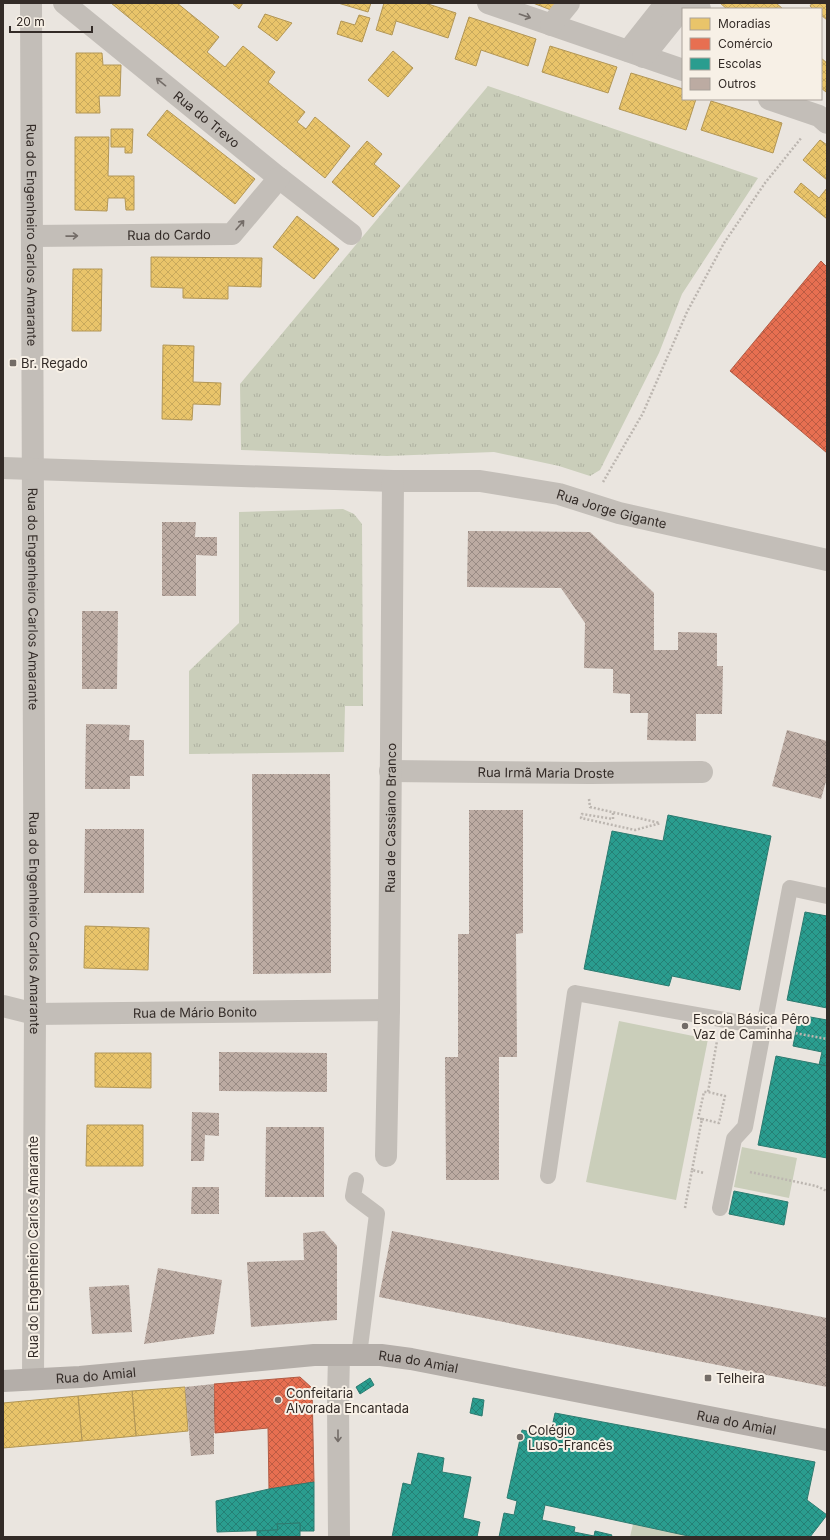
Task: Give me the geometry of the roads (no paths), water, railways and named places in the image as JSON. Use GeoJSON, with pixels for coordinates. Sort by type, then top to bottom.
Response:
{"type":"FeatureCollection","features":[{"type":"Feature","properties":{"kind":"main road","name":"Rua do Amial"},"geometry":{"type":"LineString","coordinates":[[3,1381],[33,1378],[80,1377],[314,1355],[381,1355],[411,1359],[827,1440]]}},
{"type":"Feature","properties":{"kind":"street","name":"Rua do Engenheiro Carlos Amarante"},"geometry":{"type":"LineString","coordinates":[[31,3],[35,1014],[33,1378]]}},
{"type":"Feature","properties":{"kind":"street","name":"Rua do Trevo"},"geometry":{"type":"LineString","coordinates":[[64,3],[278,178],[350,234]]}},
{"type":"Feature","properties":{"kind":"street"},"geometry":{"type":"LineString","coordinates":[[488,3],[682,70]]}},
{"type":"Feature","properties":{"kind":"street"},"geometry":{"type":"LineString","coordinates":[[551,25],[569,3]]}},
{"type":"Feature","properties":{"kind":"street"},"geometry":{"type":"LineString","coordinates":[[636,54],[666,3]]}},
{"type":"Feature","properties":{"kind":"street"},"geometry":{"type":"LineString","coordinates":[[636,54],[680,11],[683,3]]}},
{"type":"Feature","properties":{"kind":"street"},"geometry":{"type":"LineString","coordinates":[[772,100],[824,115]]}},
{"type":"Feature","properties":{"kind":"street"},"geometry":{"type":"LineString","coordinates":[[802,100],[824,115]]}},
{"type":"Feature","properties":{"kind":"street","name":"Rua do Cardo"},"geometry":{"type":"LineString","coordinates":[[32,236],[232,234],[278,178]]}},
{"type":"Feature","properties":{"kind":"street"},"geometry":{"type":"LineString","coordinates":[[3,468],[393,480]]}},
{"type":"Feature","properties":{"kind":"street","name":"Rua Jorge Gigante"},"geometry":{"type":"LineString","coordinates":[[393,480],[480,480],[559,494],[619,513],[827,560]]}},
{"type":"Feature","properties":{"kind":"street","name":"Rua de Cassiano Branco"},"geometry":{"type":"LineString","coordinates":[[386,1156],[389,1010],[393,480]]}},
{"type":"Feature","properties":{"kind":"street","name":"Rua Irmã Maria Droste"},"geometry":{"type":"LineString","coordinates":[[390,771],[590,773],[702,772]]}},
{"type":"Feature","properties":{"kind":"street","name":"Rua de Mário Bonito"},"geometry":{"type":"LineString","coordinates":[[3,1006],[35,1014],[389,1010]]}},
{"type":"Feature","properties":{"kind":"street"},"geometry":{"type":"LineString","coordinates":[[339,1537],[338,1401],[349,1355]]}},
{"type":"Feature","properties":{"kind":"lane"},"geometry":{"type":"LineString","coordinates":[[720,1208],[734,1139],[744,1127],[790,888],[827,896]]}},
{"type":"Feature","properties":{"kind":"lane"},"geometry":{"type":"LineString","coordinates":[[548,1176],[575,993],[764,1027]]}},
{"type":"Feature","properties":{"kind":"lane"},"geometry":{"type":"LineString","coordinates":[[349,1355],[377,1214],[353,1196],[356,1180]]}},
{"type":"Feature","properties":{"kind":"place","name":"Br. Regado"},"geometry":{"type":"Point","coordinates":[13,363]}},
{"type":"Feature","properties":{"kind":"place","name":"Escola Básica Pêro Vaz de Caminha"},"geometry":{"type":"Point","coordinates":[685,1026]}},
{"type":"Feature","properties":{"kind":"place","name":"Telheira"},"geometry":{"type":"Point","coordinates":[708,1378]}},
{"type":"Feature","properties":{"kind":"place","name":"Confeitaria Alvorada Encantada"},"geometry":{"type":"Point","coordinates":[278,1400]}},
{"type":"Feature","properties":{"kind":"place","name":"Colégio Luso-Francês"},"geometry":{"type":"Point","coordinates":[520,1437]}}]}
